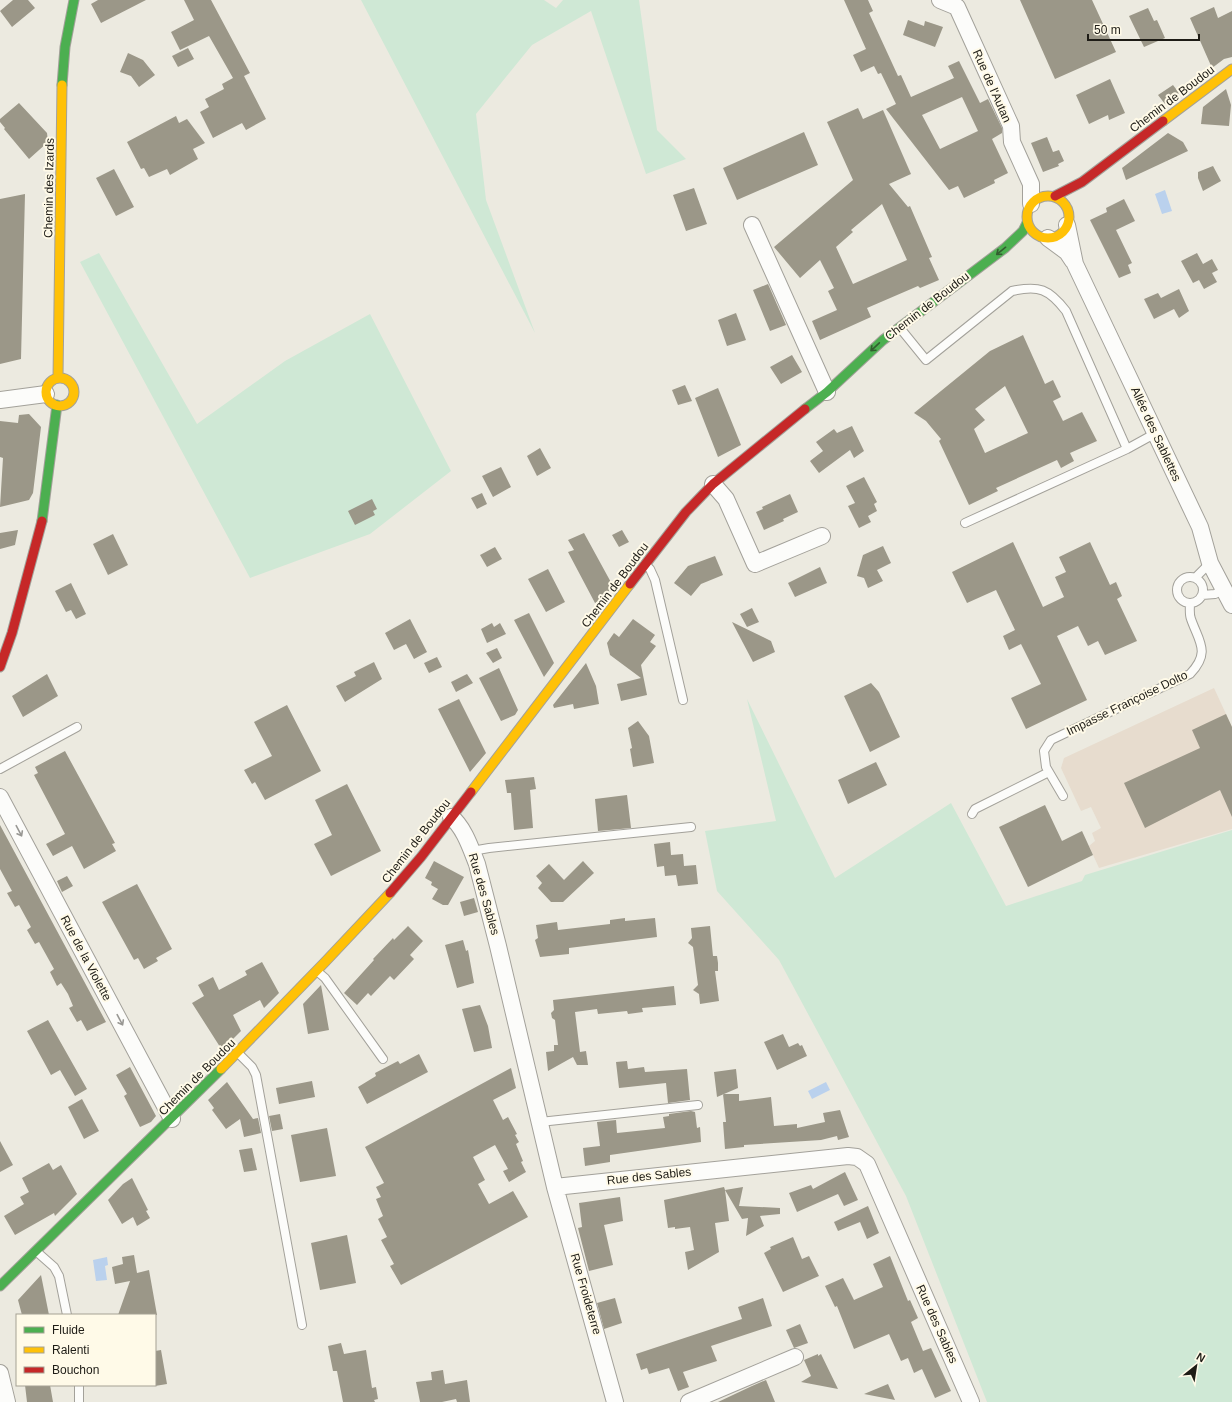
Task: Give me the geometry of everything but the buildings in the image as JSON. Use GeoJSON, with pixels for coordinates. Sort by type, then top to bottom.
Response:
{"type":"FeatureCollection","features":[{"type":"Feature","properties":{"kind":"street","name":"Chemin des Izards"},"geometry":{"type":"LineString","coordinates":[[58,378],[62,92],[65,47],[74,0]]}},
{"type":"Feature","properties":{"kind":"street","name":"Rue de l'Autan"},"geometry":{"type":"LineString","coordinates":[[940,0],[957,7],[1010,126],[1012,142],[1031,184],[1031,204]]}},
{"type":"Feature","properties":{"kind":"street","name":"Chemin de Boudou"},"geometry":{"type":"LineString","coordinates":[[1051,196],[1065,193],[1090,178],[1107,163],[1232,69]]}},
{"type":"Feature","properties":{"kind":"street","name":"Chemin de Boudou"},"geometry":{"type":"LineString","coordinates":[[1082,191],[1090,178]]}},
{"type":"Feature","properties":{"kind":"street"},"geometry":{"type":"LineString","coordinates":[[1031,184],[1066,206],[1068,220]]}},
{"type":"Feature","properties":{"kind":"street"},"geometry":{"type":"LineString","coordinates":[[1044,237],[1034,233],[1027,223],[1026,214],[1031,204],[1038,198],[1051,196]]}},
{"type":"Feature","properties":{"kind":"street"},"geometry":{"type":"LineString","coordinates":[[1028,242],[1060,234],[1068,220],[1074,204]]}},
{"type":"Feature","properties":{"kind":"street","name":"Allée des Sablettes"},"geometry":{"type":"LineString","coordinates":[[1068,220],[1071,248],[1075,264]]}},
{"type":"Feature","properties":{"kind":"street","name":"Chemin de Boudou"},"geometry":{"type":"LineString","coordinates":[[0,1286],[172,1119],[318,971],[375,910],[421,857],[686,512],[714,484],[827,392],[883,340],[1005,248],[1023,230],[1027,223]]}},
{"type":"Feature","properties":{"kind":"street"},"geometry":{"type":"LineString","coordinates":[[752,225],[827,392]]}},
{"type":"Feature","properties":{"kind":"street","name":"Allée des Sablettes"},"geometry":{"type":"LineString","coordinates":[[1044,237],[1066,252],[1075,264],[1200,527],[1210,563],[1232,605]]}},
{"type":"Feature","properties":{"kind":"street"},"geometry":{"type":"LineString","coordinates":[[998,266],[1019,248]]}},
{"type":"Feature","properties":{"kind":"street","name":"Chemin de Boudou"},"geometry":{"type":"LineString","coordinates":[[827,392],[873,363]]}},
{"type":"Feature","properties":{"kind":"street"},"geometry":{"type":"LineString","coordinates":[[0,400],[51,400],[67,404],[74,395],[72,385],[68,381],[58,378],[49,383],[51,400],[42,520],[12,633],[0,667]]}},
{"type":"Feature","properties":{"kind":"street"},"geometry":{"type":"LineString","coordinates":[[714,484],[726,499],[755,564],[822,536]]}},
{"type":"Feature","properties":{"kind":"street","name":"Rue de la Violette"},"geometry":{"type":"LineString","coordinates":[[0,797],[172,1119]]}},
{"type":"Feature","properties":{"kind":"street","name":"Rue des Sables"},"geometry":{"type":"LineString","coordinates":[[451,817],[457,821],[472,851],[498,946],[555,1186],[848,1156],[857,1157],[866,1164],[972,1402]]}},
{"type":"Feature","properties":{"kind":"street","name":"Rue Froideterre"},"geometry":{"type":"LineString","coordinates":[[555,1186],[615,1402]]}},
{"type":"Feature","properties":{"kind":"street"},"geometry":{"type":"LineString","coordinates":[[689,1402],[795,1357]]}},
{"type":"Feature","properties":{"kind":"street"},"geometry":{"type":"LineString","coordinates":[[0,1373],[7,1402]]}},
{"type":"Feature","properties":{"kind":"lane"},"geometry":{"type":"LineString","coordinates":[[900,327],[926,360],[1012,290],[1028,287],[1044,290],[1056,298],[1066,311],[1127,449]]}},
{"type":"Feature","properties":{"kind":"lane"},"geometry":{"type":"LineString","coordinates":[[965,523],[1127,449],[1156,433]]}},
{"type":"Feature","properties":{"kind":"lane"},"geometry":{"type":"LineString","coordinates":[[1195,578],[1210,563]]}},
{"type":"Feature","properties":{"kind":"lane"},"geometry":{"type":"LineString","coordinates":[[645,564],[650,568],[655,580],[683,700]]}},
{"type":"Feature","properties":{"kind":"lane"},"geometry":{"type":"LineString","coordinates":[[1202,595],[1202,585],[1195,578],[1185,577],[1178,584],[1177,589],[1180,599],[1190,602],[1195,602],[1202,595],[1215,594],[1224,590]]}},
{"type":"Feature","properties":{"kind":"lane","name":"Impasse Françoise Dolto"},"geometry":{"type":"LineString","coordinates":[[1063,796],[1046,767],[1044,752],[1051,740],[1190,674],[1197,666],[1202,656],[1202,643],[1190,617],[1190,602]]}},
{"type":"Feature","properties":{"kind":"lane"},"geometry":{"type":"LineString","coordinates":[[0,769],[77,727]]}},
{"type":"Feature","properties":{"kind":"lane"},"geometry":{"type":"LineString","coordinates":[[972,814],[975,809],[1049,772]]}},
{"type":"Feature","properties":{"kind":"lane"},"geometry":{"type":"LineString","coordinates":[[472,851],[691,827]]}},
{"type":"Feature","properties":{"kind":"lane"},"geometry":{"type":"LineString","coordinates":[[318,971],[325,978],[383,1059]]}},
{"type":"Feature","properties":{"kind":"lane"},"geometry":{"type":"LineString","coordinates":[[237,1053],[252,1067],[256,1075],[302,1325]]}},
{"type":"Feature","properties":{"kind":"lane"},"geometry":{"type":"LineString","coordinates":[[540,1122],[698,1105]]}},
{"type":"Feature","properties":{"kind":"lane"},"geometry":{"type":"LineString","coordinates":[[36,1251],[54,1267],[59,1276],[67,1314]]}},
{"type":"Feature","properties":{"kind":"lane"},"geometry":{"type":"LineString","coordinates":[[79,1386],[79,1402]]}},
{"type":"Feature","properties":{"kind":"shaded area"},"geometry":{"type":"Polygon","coordinates":[[[1214,688],[1232,727],[1232,829],[1099,868],[1089,846],[1095,841],[1092,833],[1101,828],[1091,807],[1081,811],[1061,768],[1064,758],[1214,688]]]}},
{"type":"Feature","properties":{"kind":"green space"},"geometry":{"type":"Polygon","coordinates":[[[361,0],[544,0],[556,8],[563,0],[639,0],[657,130],[686,159],[646,174],[591,11],[532,45],[476,114],[486,200],[535,333],[361,0]]]}},
{"type":"Feature","properties":{"kind":"green space"},"geometry":{"type":"Polygon","coordinates":[[[99,253],[197,424],[285,361],[370,314],[451,471],[370,534],[250,578],[80,262],[99,253]]]}},
{"type":"Feature","properties":{"kind":"green space"},"geometry":{"type":"Polygon","coordinates":[[[747,699],[835,878],[951,803],[1006,906],[1082,881],[1085,875],[1232,830],[1232,1402],[987,1402],[906,1196],[779,960],[717,891],[705,831],[776,821],[747,699]]]}},
{"type":"Feature","properties":{"kind":"water"},"geometry":{"type":"Polygon","coordinates":[[[1165,190],[1172,211],[1162,214],[1155,194],[1165,190]]]}},
{"type":"Feature","properties":{"kind":"water"},"geometry":{"type":"Polygon","coordinates":[[[826,1082],[830,1090],[812,1099],[808,1091],[826,1082]]]}},
{"type":"Feature","properties":{"kind":"water"},"geometry":{"type":"Polygon","coordinates":[[[107,1257],[108,1265],[105,1266],[107,1280],[96,1281],[93,1260],[107,1257]]]}},
{"type":"Feature","properties":{"kind":"traffic: fast"},"geometry":{"type":"LineString","coordinates":[[62,85],[65,47],[74,0]]}},
{"type":"Feature","properties":{"kind":"traffic: fast"},"geometry":{"type":"LineString","coordinates":[[805,409],[827,392],[883,340],[1005,248],[1023,231],[1027,223]]}},
{"type":"Feature","properties":{"kind":"traffic: fast"},"geometry":{"type":"LineString","coordinates":[[42,521],[57,405]]}},
{"type":"Feature","properties":{"kind":"traffic: fast"},"geometry":{"type":"LineString","coordinates":[[0,1286],[221,1069]]}},
{"type":"Feature","properties":{"kind":"traffic: slow"},"geometry":{"type":"LineString","coordinates":[[1163,121],[1232,69]]}},
{"type":"Feature","properties":{"kind":"traffic: slow"},"geometry":{"type":"LineString","coordinates":[[58,378],[62,85]]}},
{"type":"Feature","properties":{"kind":"traffic: slow"},"geometry":{"type":"LineString","coordinates":[[1044,196],[1052,196],[1060,199],[1066,205],[1069,217],[1066,229],[1060,235],[1052,238],[1044,238],[1036,235],[1030,229],[1027,221],[1027,213],[1030,205],[1036,199],[1044,196]]}},
{"type":"Feature","properties":{"kind":"traffic: slow"},"geometry":{"type":"LineString","coordinates":[[60,378],[70,382],[74,392],[70,402],[60,406],[50,402],[46,392],[50,382],[60,378]]}},
{"type":"Feature","properties":{"kind":"traffic: slow"},"geometry":{"type":"LineString","coordinates":[[471,792],[630,584]]}},
{"type":"Feature","properties":{"kind":"traffic: slow"},"geometry":{"type":"LineString","coordinates":[[221,1069],[390,893]]}},
{"type":"Feature","properties":{"kind":"traffic: jam"},"geometry":{"type":"LineString","coordinates":[[1055,196],[1082,182],[1163,121]]}},
{"type":"Feature","properties":{"kind":"traffic: jam"},"geometry":{"type":"LineString","coordinates":[[630,584],[686,512],[713,484],[805,409]]}},
{"type":"Feature","properties":{"kind":"traffic: jam"},"geometry":{"type":"LineString","coordinates":[[0,667],[12,633],[42,521]]}},
{"type":"Feature","properties":{"kind":"traffic: jam"},"geometry":{"type":"LineString","coordinates":[[390,893],[421,857],[471,792]]}}]}
